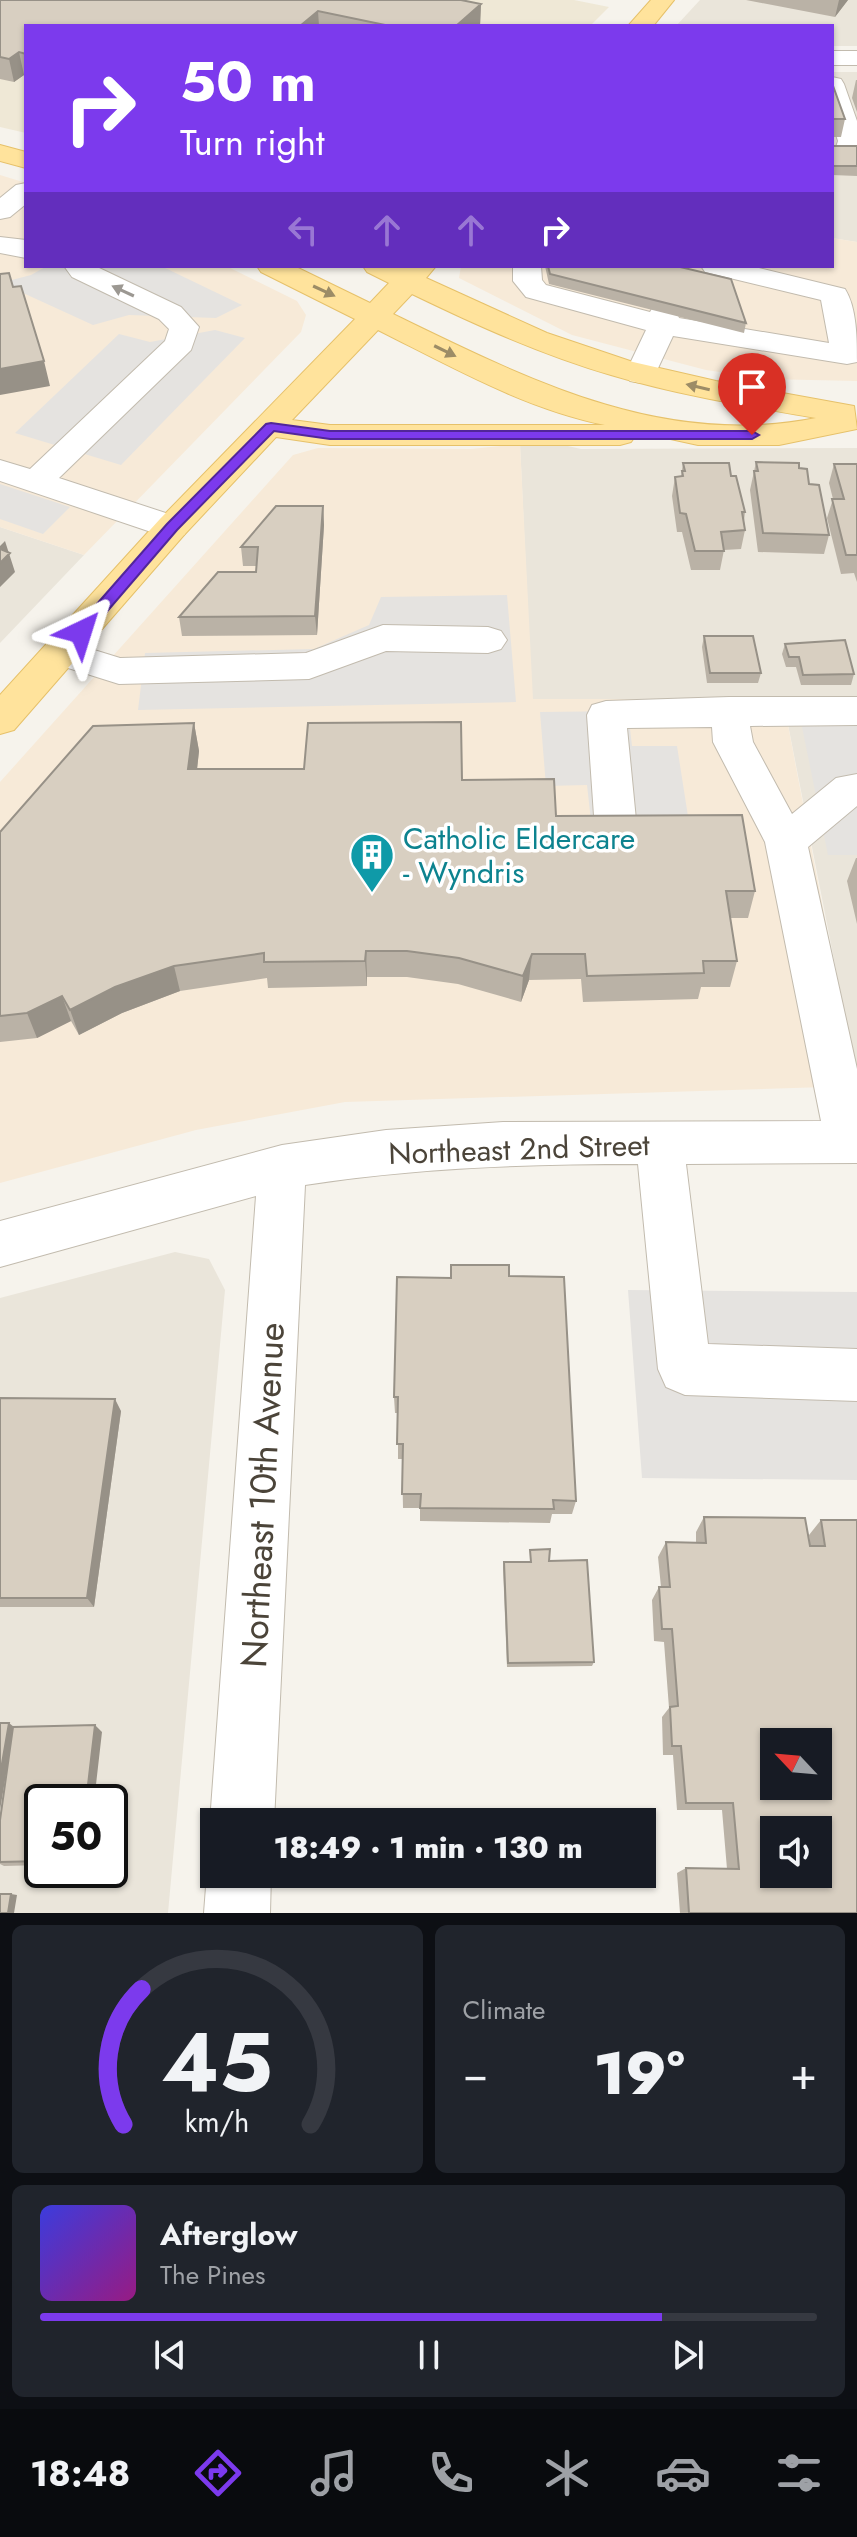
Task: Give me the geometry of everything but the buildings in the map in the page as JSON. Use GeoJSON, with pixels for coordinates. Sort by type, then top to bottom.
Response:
{"type":"FeatureCollection","features":[{"type":"Feature","properties":{"kind":"main road"},"geometry":{"type":"LineString","coordinates":[[642,24],[663,0]]}},
{"type":"Feature","properties":{"kind":"main road"},"geometry":{"type":"LineString","coordinates":[[0,153],[24,159]]}},
{"type":"Feature","properties":{"kind":"main road"},"geometry":{"type":"LineString","coordinates":[[275,268],[502,379],[587,412],[698,435]]}},
{"type":"Feature","properties":{"kind":"main road"},"geometry":{"type":"LineString","coordinates":[[388,268],[415,273],[514,330],[590,359],[641,374],[857,417]]}},
{"type":"Feature","properties":{"kind":"main road"},"geometry":{"type":"LineString","coordinates":[[6,706],[62,653],[172,527],[271,427],[415,273]]}},
{"type":"Feature","properties":{"kind":"main road"},"geometry":{"type":"LineString","coordinates":[[271,427],[330,435],[779,435],[857,417]]}},
{"type":"Feature","properties":{"kind":"street"},"geometry":{"type":"LineString","coordinates":[[834,58],[857,58]]}},
{"type":"Feature","properties":{"kind":"street"},"geometry":{"type":"LineString","coordinates":[[834,90],[851,141],[848,150]]}},
{"type":"Feature","properties":{"kind":"street"},"geometry":{"type":"LineString","coordinates":[[24,193],[0,213],[24,227]]}},
{"type":"Feature","properties":{"kind":"street"},"geometry":{"type":"LineString","coordinates":[[0,245],[24,249]]}},
{"type":"Feature","properties":{"kind":"street"},"geometry":{"type":"LineString","coordinates":[[0,268],[24,265]]}},
{"type":"Feature","properties":{"kind":"street"},"geometry":{"type":"LineString","coordinates":[[34,483],[180,344],[184,327],[170,313],[76,268]]}},
{"type":"Feature","properties":{"kind":"street"},"geometry":{"type":"LineString","coordinates":[[527,268],[528,281],[536,291],[847,355]]}},
{"type":"Feature","properties":{"kind":"street"},"geometry":{"type":"LineString","coordinates":[[723,268],[835,295],[857,388]]}},
{"type":"Feature","properties":{"kind":"street"},"geometry":{"type":"LineString","coordinates":[[641,374],[663,319]]}},
{"type":"Feature","properties":{"kind":"street"},"geometry":{"type":"LineString","coordinates":[[0,470],[172,527]]}},
{"type":"Feature","properties":{"kind":"street"},"geometry":{"type":"LineString","coordinates":[[62,653],[119,671],[309,666],[383,638],[488,640]]}},
{"type":"Feature","properties":{"kind":"street"},"geometry":{"type":"LineString","coordinates":[[729,711],[733,742],[786,842],[853,1142]]}},
{"type":"Feature","properties":{"kind":"street"},"geometry":{"type":"LineString","coordinates":[[616,830],[606,715],[857,711]]}},
{"type":"Feature","properties":{"kind":"street"},"geometry":{"type":"LineString","coordinates":[[786,842],[850,789],[857,789]]}},
{"type":"Feature","properties":{"kind":"street","name":"Northeast 2nd Street"},"geometry":{"type":"LineString","coordinates":[[0,1244],[282,1167],[386,1151],[503,1143],[853,1142]]}},
{"type":"Feature","properties":{"kind":"street"},"geometry":{"type":"LineString","coordinates":[[660,1144],[685,1369],[857,1375]]}},
{"type":"Feature","properties":{"kind":"street","name":"Northeast 10th Avenue"},"geometry":{"type":"LineString","coordinates":[[243,1808],[282,1167]]}},
{"type":"Feature","properties":{"kind":"street"},"geometry":{"type":"LineString","coordinates":[[237,1913],[238,1888]]}},
{"type":"Feature","properties":{"kind":"shaded area"},"geometry":{"type":"Polygon","coordinates":[[[0,0],[574,0],[609,7],[592,24],[24,24],[24,133],[0,127],[0,0]]]}},
{"type":"Feature","properties":{"kind":"shaded area"},"geometry":{"type":"Polygon","coordinates":[[[700,0],[857,0],[857,46],[834,46],[834,24],[678,24],[700,0]]]}},
{"type":"Feature","properties":{"kind":"shaded area"},"geometry":{"type":"Polygon","coordinates":[[[834,72],[857,72],[857,242],[834,238],[834,72]]]}},
{"type":"Feature","properties":{"kind":"shaded area"},"geometry":{"type":"Polygon","coordinates":[[[0,175],[24,182],[24,268],[230,268],[297,301],[306,315],[301,332],[84,555],[0,527],[0,175]]]}},
{"type":"Feature","properties":{"kind":"shaded area"},"geometry":{"type":"Polygon","coordinates":[[[834,238],[857,242],[857,381],[765,379],[706,370],[572,335],[459,278],[461,268],[834,268],[834,238]]]}},
{"type":"Feature","properties":{"kind":"shaded area"},"geometry":{"type":"Polygon","coordinates":[[[43,268],[165,268],[242,305],[216,318],[129,315],[93,325],[10,287],[8,281],[43,268]]]}},
{"type":"Feature","properties":{"kind":"shaded area"},"geometry":{"type":"Polygon","coordinates":[[[215,330],[245,338],[121,465],[15,433],[119,334],[150,342],[215,330]]]}},
{"type":"Feature","properties":{"kind":"shaded area"},"geometry":{"type":"Polygon","coordinates":[[[555,443],[581,449],[857,448],[857,1077],[783,699],[532,699],[520,444],[555,443]]]}},
{"type":"Feature","properties":{"kind":"shaded area"},"geometry":{"type":"Polygon","coordinates":[[[520,444],[533,699],[783,699],[857,1086],[345,1102],[196,1130],[0,1183],[0,782],[293,455],[318,448],[471,449],[520,444]]]}},
{"type":"Feature","properties":{"kind":"shaded area"},"geometry":{"type":"Polygon","coordinates":[[[0,484],[70,507],[43,534],[0,519],[0,484]]]}},
{"type":"Feature","properties":{"kind":"shaded area"},"geometry":{"type":"Polygon","coordinates":[[[0,527],[84,555],[0,643],[0,527]]]}},
{"type":"Feature","properties":{"kind":"shaded area"},"geometry":{"type":"Polygon","coordinates":[[[507,595],[516,702],[138,710],[145,653],[314,649],[369,625],[381,597],[507,595]]]}},
{"type":"Feature","properties":{"kind":"shaded area"},"geometry":{"type":"Polygon","coordinates":[[[628,711],[632,746],[677,746],[690,829],[592,830],[587,785],[546,786],[540,712],[628,711]]]}},
{"type":"Feature","properties":{"kind":"shaded area"},"geometry":{"type":"Polygon","coordinates":[[[801,722],[857,722],[857,855],[828,855],[801,722]]]}},
{"type":"Feature","properties":{"kind":"shaded area"},"geometry":{"type":"Polygon","coordinates":[[[175,1252],[209,1259],[225,1290],[168,1913],[0,1913],[0,1298],[175,1252]]]}},
{"type":"Feature","properties":{"kind":"shaded area"},"geometry":{"type":"Polygon","coordinates":[[[628,1290],[857,1292],[857,1480],[642,1478],[628,1290]]]}},
{"type":"Feature","properties":{"kind":"place","name":"Catholic Eldercare - Wyndris"},"geometry":{"type":"Point","coordinates":[372,894]}},
{"type":"Feature","properties":{"kind":"route"},"geometry":{"type":"LineString","coordinates":[[81,632],[172,527],[271,427],[330,435],[752,435]]}}]}
